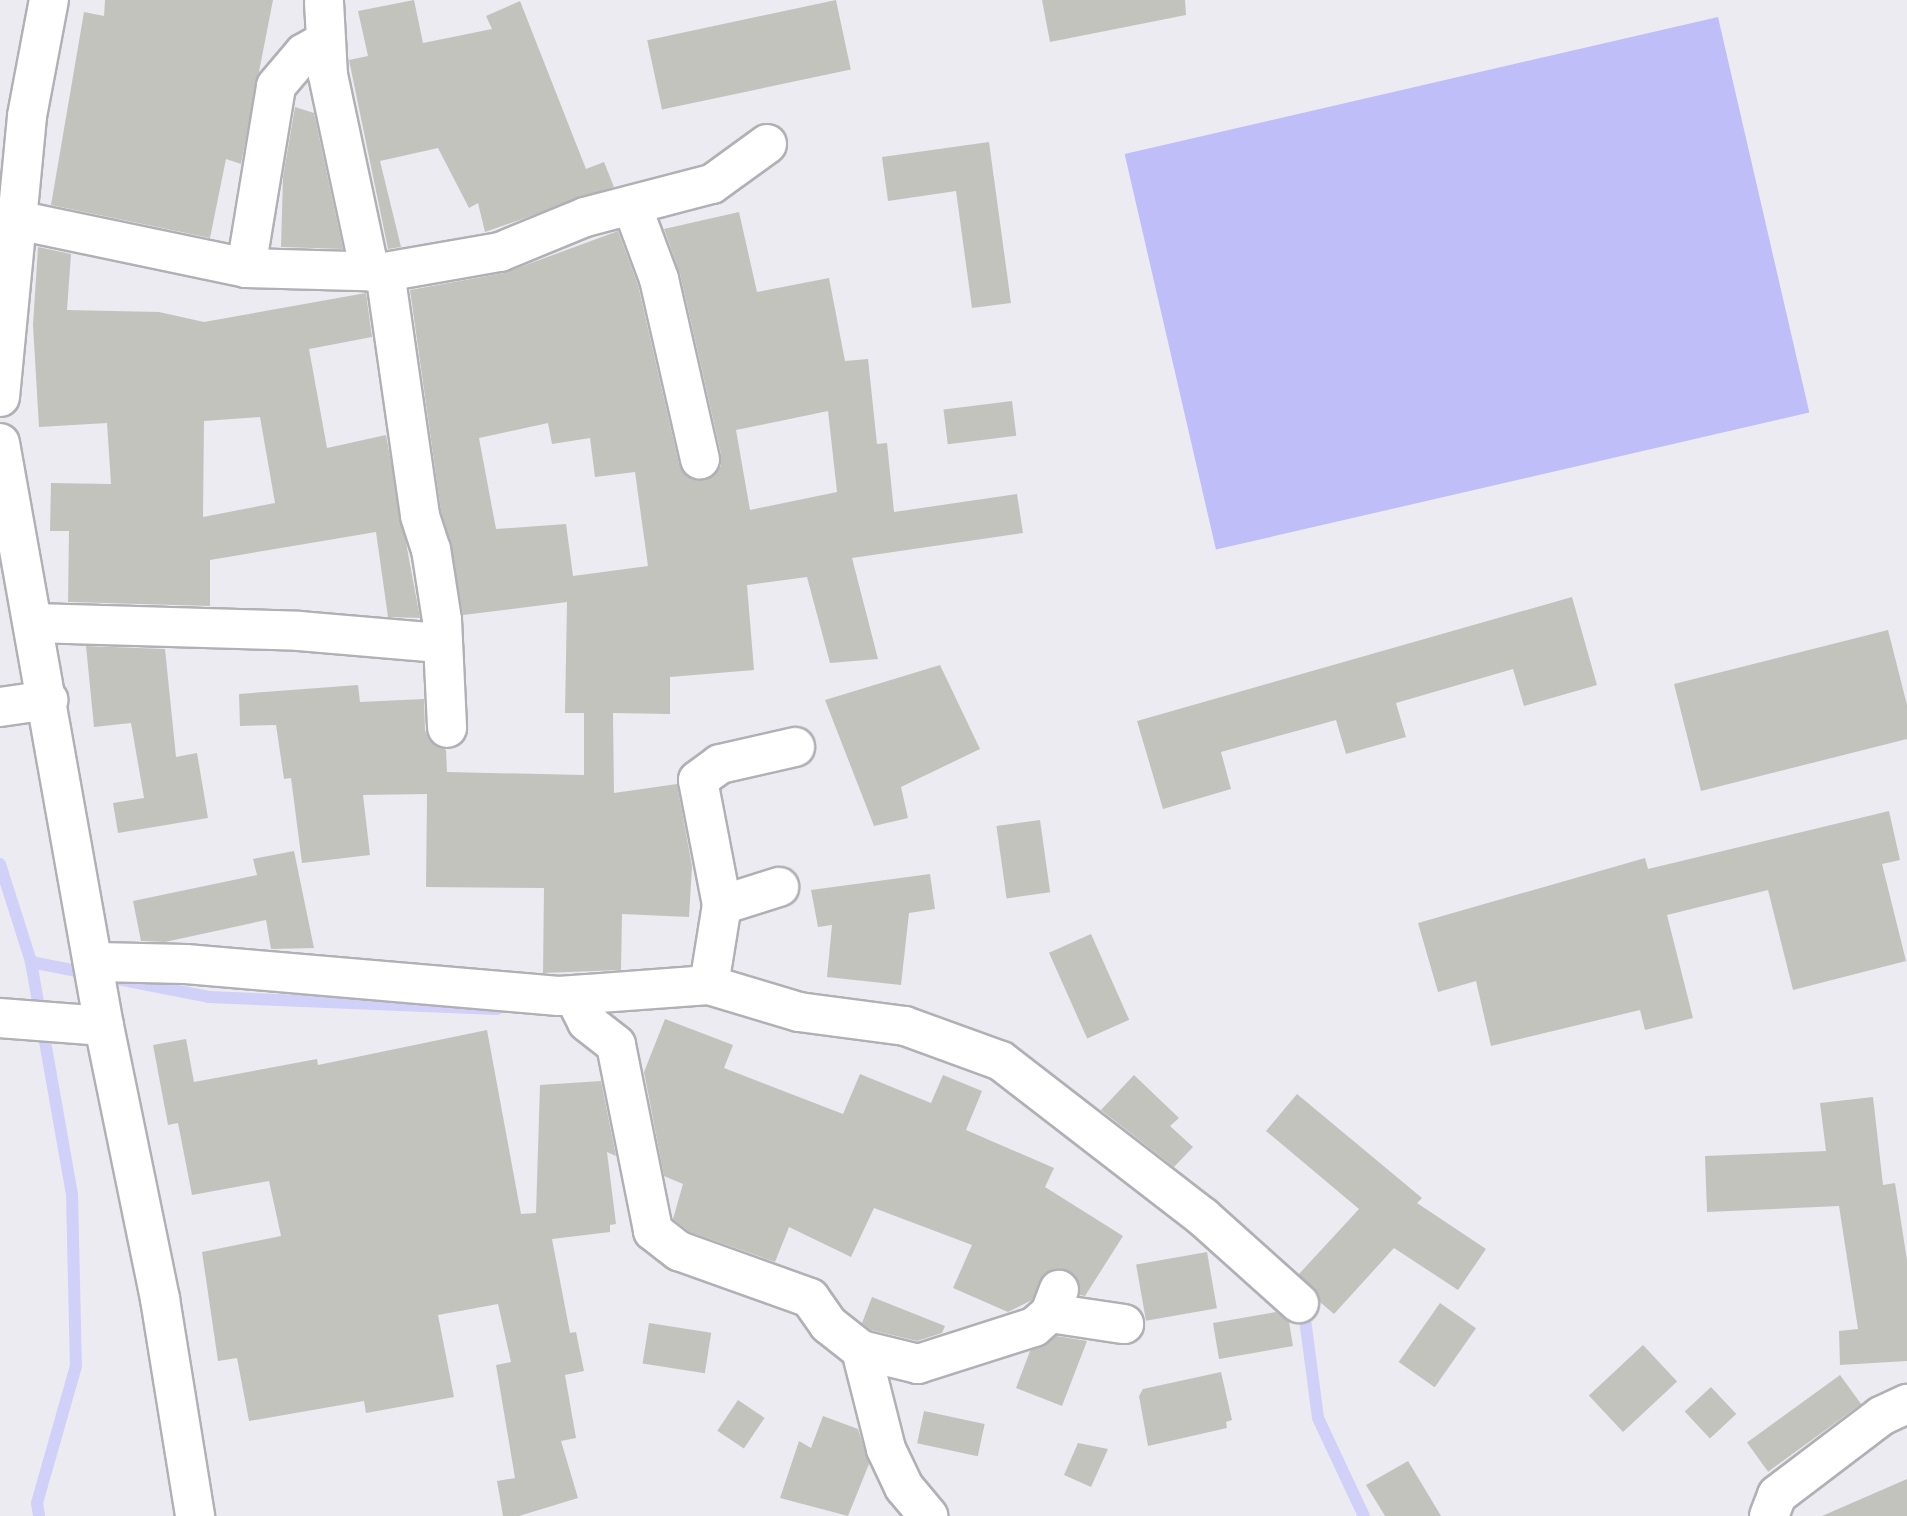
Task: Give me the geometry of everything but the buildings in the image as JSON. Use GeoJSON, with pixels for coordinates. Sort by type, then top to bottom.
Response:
{"type":"FeatureCollection","features":[{"type":"Feature","properties":{"kind":"street"},"geometry":{"type":"LineString","coordinates":[[0,397],[27,116],[49,0]]}},
{"type":"Feature","properties":{"kind":"street"},"geometry":{"type":"LineString","coordinates":[[324,2],[328,75],[377,272],[420,516],[440,608],[439,643],[447,728]]}},
{"type":"Feature","properties":{"kind":"street"},"geometry":{"type":"LineString","coordinates":[[246,268],[276,86],[304,53],[326,41]]}},
{"type":"Feature","properties":{"kind":"street"},"geometry":{"type":"LineString","coordinates":[[17,220],[246,268],[377,272],[500,252],[585,218],[712,184],[767,144]]}},
{"type":"Feature","properties":{"kind":"street"},"geometry":{"type":"LineString","coordinates":[[632,206],[659,279],[700,459]]}},
{"type":"Feature","properties":{"kind":"street"},"geometry":{"type":"LineString","coordinates":[[0,443],[98,973],[86,1025],[160,1299],[195,1516]]}},
{"type":"Feature","properties":{"kind":"street"},"geometry":{"type":"LineString","coordinates":[[34,624],[299,631],[439,643]]}},
{"type":"Feature","properties":{"kind":"street"},"geometry":{"type":"LineString","coordinates":[[0,707],[48,700]]}},
{"type":"Feature","properties":{"kind":"street"},"geometry":{"type":"LineString","coordinates":[[709,985],[722,905],[698,780],[720,764],[795,747]]}},
{"type":"Feature","properties":{"kind":"street"},"geometry":{"type":"LineString","coordinates":[[722,905],[779,887]]}},
{"type":"Feature","properties":{"kind":"street"},"geometry":{"type":"LineString","coordinates":[[98,973],[186,964],[580,1008],[709,985],[799,1012],[905,1026],[1001,1061],[1203,1217],[1299,1303]]}},
{"type":"Feature","properties":{"kind":"street"},"geometry":{"type":"LineString","coordinates":[[580,1008],[616,1045],[653,1231],[679,1251],[810,1298],[828,1324],[861,1350],[918,1364],[1014,1336],[1055,1301],[1124,1324]]}},
{"type":"Feature","properties":{"kind":"street"},"geometry":{"type":"LineString","coordinates":[[8,1018],[86,1025]]}},
{"type":"Feature","properties":{"kind":"street"},"geometry":{"type":"LineString","coordinates":[[861,1350],[886,1449],[904,1487],[928,1516]]}},
{"type":"Feature","properties":{"kind":"street"},"geometry":{"type":"LineString","coordinates":[[1769,1516],[1777,1495],[1881,1416],[1907,1404]]}},
{"type":"Feature","properties":{"kind":"shaded area"},"geometry":{"type":"Polygon","coordinates":[[[1718,17],[1809,413],[1216,550],[1125,154],[1718,17]]]}},
{"type":"Feature","properties":{"kind":"waterway"},"geometry":{"type":"LineString","coordinates":[[0,864],[31,962],[72,1194],[76,1366],[37,1503],[39,1516]]}},
{"type":"Feature","properties":{"kind":"waterway"},"geometry":{"type":"LineString","coordinates":[[31,962],[209,997],[497,1009]]}},
{"type":"Feature","properties":{"kind":"waterway"},"geometry":{"type":"LineString","coordinates":[[1294,1309],[1305,1319],[1318,1418],[1364,1516]]}}]}
